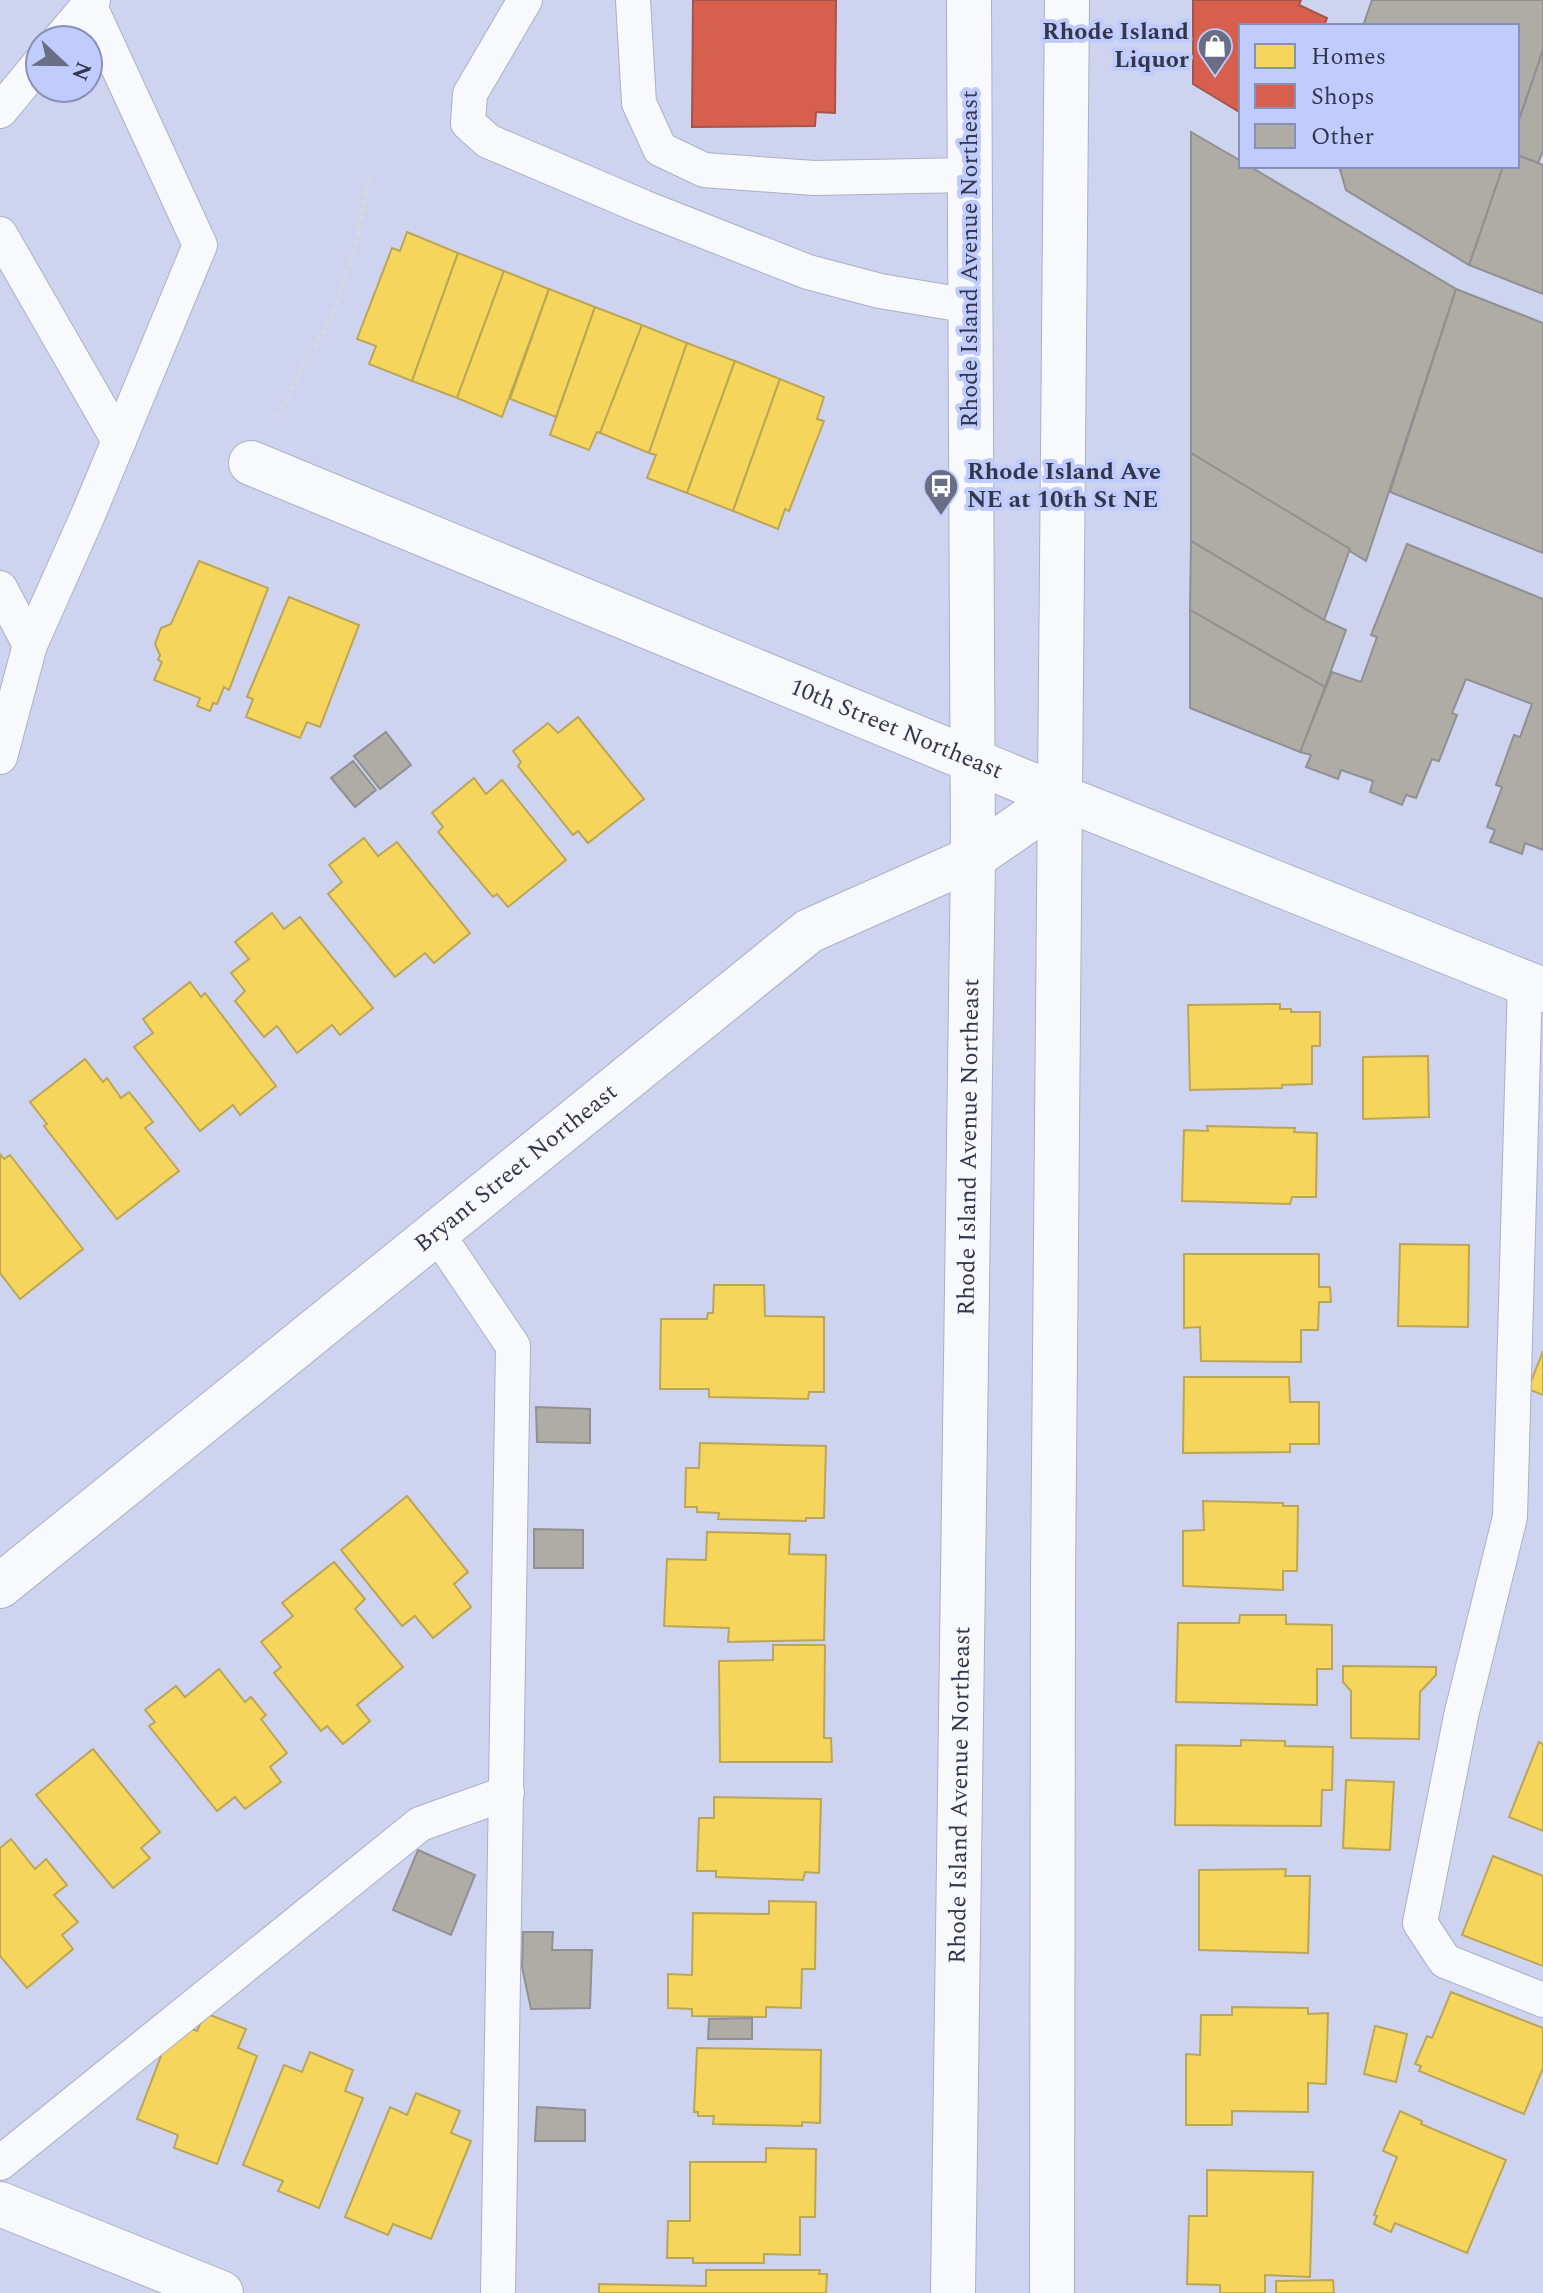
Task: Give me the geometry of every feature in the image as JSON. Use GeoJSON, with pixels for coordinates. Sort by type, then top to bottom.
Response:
{"type":"FeatureCollection","features":[{"type":"Feature","properties":{"kind":"main road","name":"Rhode Island Avenue Northeast"},"geometry":{"type":"LineString","coordinates":[[953,2293],[973,858],[969,0]]}},
{"type":"Feature","properties":{"kind":"main road"},"geometry":{"type":"LineString","coordinates":[[1052,2293],[1053,1580],[1067,0]]}},
{"type":"Feature","properties":{"kind":"main road","name":"10th Street Northeast"},"geometry":{"type":"LineString","coordinates":[[251,463],[1061,797],[1534,986]]}},
{"type":"Feature","properties":{"kind":"main road","name":"Bryant Street Northeast"},"geometry":{"type":"LineString","coordinates":[[0,1586],[809,931],[973,858],[1061,797]]}},
{"type":"Feature","properties":{"kind":"main road"},"geometry":{"type":"LineString","coordinates":[[0,2204],[221,2293]]}},
{"type":"Feature","properties":{"kind":"lane"},"geometry":{"type":"LineString","coordinates":[[525,0],[470,94],[468,123],[488,141],[808,272],[880,291],[970,306]]}},
{"type":"Feature","properties":{"kind":"lane"},"geometry":{"type":"LineString","coordinates":[[633,0],[639,103],[660,149],[704,170],[814,178],[970,175]]}},
{"type":"Feature","properties":{"kind":"lane"},"geometry":{"type":"LineString","coordinates":[[0,757],[30,645],[200,245],[90,1],[72,24]]}},
{"type":"Feature","properties":{"kind":"lane"},"geometry":{"type":"LineString","coordinates":[[0,111],[24,82]]}},
{"type":"Feature","properties":{"kind":"lane"},"geometry":{"type":"LineString","coordinates":[[0,234],[119,441]]}},
{"type":"Feature","properties":{"kind":"lane"},"geometry":{"type":"LineString","coordinates":[[0,588],[30,645]]}},
{"type":"Feature","properties":{"kind":"lane"},"geometry":{"type":"LineString","coordinates":[[1534,986],[1510,1517],[1461,1716],[1420,1923],[1445,1961],[1543,2000]]}},
{"type":"Feature","properties":{"kind":"lane"},"geometry":{"type":"LineString","coordinates":[[436,1232],[513,1346],[498,2293]]}},
{"type":"Feature","properties":{"kind":"lane"},"geometry":{"type":"LineString","coordinates":[[0,2163],[420,1824],[507,1793]]}},
{"type":"Feature","properties":{"kind":"path"},"geometry":{"type":"LineString","coordinates":[[251,463],[335,310],[357,238],[369,177]]}},
{"type":"Feature","properties":{"kind":"building: Homes"},"geometry":{"type":"Polygon","coordinates":[[[407,232],[458,253],[412,381],[369,364],[376,346],[357,339],[392,248],[400,251],[407,232]]]}},
{"type":"Feature","properties":{"kind":"building: Homes"},"geometry":{"type":"Polygon","coordinates":[[[458,253],[504,271],[457,398],[412,381],[458,253]]]}},
{"type":"Feature","properties":{"kind":"building: Homes"},"geometry":{"type":"Polygon","coordinates":[[[504,271],[549,289],[502,417],[457,398],[504,271]]]}},
{"type":"Feature","properties":{"kind":"building: Homes"},"geometry":{"type":"Polygon","coordinates":[[[549,289],[595,307],[556,417],[510,399],[549,289]]]}},
{"type":"Feature","properties":{"kind":"building: Homes"},"geometry":{"type":"Polygon","coordinates":[[[595,307],[642,325],[600,433],[597,432],[589,450],[550,435],[595,307]]]}},
{"type":"Feature","properties":{"kind":"building: Homes"},"geometry":{"type":"Polygon","coordinates":[[[642,325],[687,343],[649,453],[600,433],[642,325]]]}},
{"type":"Feature","properties":{"kind":"building: Homes"},"geometry":{"type":"Polygon","coordinates":[[[687,343],[735,361],[687,493],[647,478],[656,455],[649,453],[687,343]]]}},
{"type":"Feature","properties":{"kind":"building: Homes"},"geometry":{"type":"Polygon","coordinates":[[[735,361],[780,379],[733,511],[687,493],[735,361]]]}},
{"type":"Feature","properties":{"kind":"building: Homes"},"geometry":{"type":"Polygon","coordinates":[[[780,379],[824,397],[817,419],[824,421],[789,511],[785,509],[778,529],[733,511],[780,379]]]}},
{"type":"Feature","properties":{"kind":"building: Homes"},"geometry":{"type":"Polygon","coordinates":[[[199,561],[268,588],[229,690],[224,687],[217,704],[213,703],[210,711],[197,706],[200,698],[154,680],[162,662],[158,660],[160,655],[155,644],[161,628],[171,624],[199,561]]]}},
{"type":"Feature","properties":{"kind":"building: Homes"},"geometry":{"type":"Polygon","coordinates":[[[289,597],[359,625],[320,727],[307,722],[300,738],[246,717],[253,699],[247,697],[289,597]]]}},
{"type":"Feature","properties":{"kind":"building: Homes"},"geometry":{"type":"Polygon","coordinates":[[[578,717],[644,799],[588,843],[578,831],[573,835],[518,766],[521,762],[513,751],[548,723],[558,733],[578,717]]]}},
{"type":"Feature","properties":{"kind":"building: Homes"},"geometry":{"type":"Polygon","coordinates":[[[474,778],[486,794],[502,780],[566,860],[508,907],[497,894],[493,897],[438,832],[443,827],[432,813],[474,778]]]}},
{"type":"Feature","properties":{"kind":"building: Homes"},"geometry":{"type":"Polygon","coordinates":[[[364,838],[378,856],[397,842],[470,933],[434,963],[425,953],[395,977],[328,894],[342,882],[329,865],[364,838]]]}},
{"type":"Feature","properties":{"kind":"building: Homes"},"geometry":{"type":"Polygon","coordinates":[[[272,913],[284,929],[300,917],[373,1008],[340,1035],[332,1025],[297,1053],[277,1026],[264,1037],[235,1001],[245,991],[231,973],[249,959],[235,942],[272,913]]]}},
{"type":"Feature","properties":{"kind":"building: Homes"},"geometry":{"type":"Polygon","coordinates":[[[190,982],[201,997],[205,993],[276,1086],[240,1115],[233,1105],[200,1131],[134,1047],[153,1033],[143,1019],[190,982]]]}},
{"type":"Feature","properties":{"kind":"building: Homes"},"geometry":{"type":"Polygon","coordinates":[[[1280,1004],[1280,1009],[1291,1009],[1291,1012],[1320,1012],[1320,1046],[1312,1046],[1312,1084],[1282,1085],[1282,1088],[1190,1090],[1188,1005],[1280,1004]]]}},
{"type":"Feature","properties":{"kind":"building: Homes"},"geometry":{"type":"Polygon","coordinates":[[[1428,1056],[1429,1117],[1363,1119],[1363,1057],[1428,1056]]]}},
{"type":"Feature","properties":{"kind":"building: Homes"},"geometry":{"type":"Polygon","coordinates":[[[85,1059],[103,1082],[107,1078],[121,1098],[129,1092],[153,1122],[145,1128],[179,1171],[117,1219],[44,1126],[47,1124],[30,1102],[85,1059]]]}},
{"type":"Feature","properties":{"kind":"building: Homes"},"geometry":{"type":"Polygon","coordinates":[[[1207,1126],[1295,1128],[1294,1132],[1317,1133],[1316,1197],[1292,1197],[1290,1204],[1182,1201],[1184,1130],[1208,1131],[1207,1126]]]}},
{"type":"Feature","properties":{"kind":"building: Homes"},"geometry":{"type":"Polygon","coordinates":[[[0,1154],[4,1159],[10,1155],[83,1249],[20,1299],[0,1273],[0,1154]]]}},
{"type":"Feature","properties":{"kind":"building: Homes"},"geometry":{"type":"Polygon","coordinates":[[[1400,1244],[1469,1245],[1468,1327],[1398,1326],[1400,1244]]]}},
{"type":"Feature","properties":{"kind":"building: Homes"},"geometry":{"type":"Polygon","coordinates":[[[1184,1254],[1319,1254],[1319,1287],[1330,1287],[1331,1302],[1319,1302],[1318,1330],[1301,1330],[1301,1362],[1201,1361],[1200,1327],[1184,1328],[1184,1254]]]}},
{"type":"Feature","properties":{"kind":"building: Homes"},"geometry":{"type":"Polygon","coordinates":[[[714,1285],[764,1285],[765,1316],[824,1317],[824,1392],[809,1392],[808,1399],[709,1397],[709,1389],[660,1389],[661,1319],[707,1319],[708,1313],[713,1313],[714,1285]]]}},
{"type":"Feature","properties":{"kind":"building: Homes"},"geometry":{"type":"Polygon","coordinates":[[[1543,1351],[1543,1395],[1528,1389],[1543,1351]]]}},
{"type":"Feature","properties":{"kind":"building: Homes"},"geometry":{"type":"Polygon","coordinates":[[[1184,1377],[1289,1377],[1290,1402],[1319,1402],[1319,1444],[1290,1444],[1290,1452],[1183,1453],[1184,1377]]]}},
{"type":"Feature","properties":{"kind":"building: Homes"},"geometry":{"type":"Polygon","coordinates":[[[700,1443],[826,1446],[824,1518],[806,1518],[806,1521],[718,1519],[719,1513],[697,1512],[697,1507],[685,1507],[686,1468],[699,1468],[700,1443]]]}},
{"type":"Feature","properties":{"kind":"building: Homes"},"geometry":{"type":"Polygon","coordinates":[[[407,1496],[468,1572],[454,1584],[471,1607],[433,1638],[415,1616],[402,1626],[341,1550],[407,1496]]]}},
{"type":"Feature","properties":{"kind":"building: Homes"},"geometry":{"type":"Polygon","coordinates":[[[1203,1501],[1298,1506],[1297,1571],[1283,1571],[1283,1590],[1183,1586],[1183,1531],[1204,1530],[1203,1501]]]}},
{"type":"Feature","properties":{"kind":"building: Homes"},"geometry":{"type":"Polygon","coordinates":[[[707,1532],[790,1534],[789,1554],[826,1555],[824,1640],[728,1642],[729,1628],[664,1626],[667,1559],[706,1560],[707,1532]]]}},
{"type":"Feature","properties":{"kind":"building: Homes"},"geometry":{"type":"Polygon","coordinates":[[[334,1562],[365,1599],[355,1609],[403,1667],[357,1705],[370,1721],[343,1744],[327,1726],[321,1731],[274,1673],[281,1667],[261,1642],[293,1616],[282,1603],[334,1562]]]}},
{"type":"Feature","properties":{"kind":"building: Homes"},"geometry":{"type":"Polygon","coordinates":[[[1240,1615],[1286,1615],[1286,1624],[1332,1625],[1332,1669],[1317,1669],[1317,1705],[1176,1702],[1178,1623],[1239,1623],[1240,1615]]]}},
{"type":"Feature","properties":{"kind":"building: Homes"},"geometry":{"type":"Polygon","coordinates":[[[773,1645],[825,1645],[824,1738],[831,1738],[832,1762],[720,1762],[719,1661],[773,1660],[773,1645]]]}},
{"type":"Feature","properties":{"kind":"building: Homes"},"geometry":{"type":"Polygon","coordinates":[[[1343,1666],[1436,1667],[1436,1675],[1420,1692],[1419,1739],[1351,1738],[1351,1691],[1343,1682],[1343,1666]]]}},
{"type":"Feature","properties":{"kind":"building: Homes"},"geometry":{"type":"Polygon","coordinates":[[[219,1669],[245,1702],[251,1697],[266,1715],[261,1719],[287,1753],[270,1767],[281,1782],[245,1809],[235,1797],[217,1811],[149,1726],[155,1722],[145,1710],[176,1686],[185,1697],[219,1669]]]}},
{"type":"Feature","properties":{"kind":"building: Homes"},"geometry":{"type":"Polygon","coordinates":[[[1241,1740],[1285,1741],[1285,1746],[1333,1747],[1332,1790],[1322,1790],[1321,1826],[1175,1825],[1176,1745],[1241,1746],[1241,1740]]]}},
{"type":"Feature","properties":{"kind":"building: Homes"},"geometry":{"type":"Polygon","coordinates":[[[1539,1742],[1543,1744],[1543,1831],[1509,1817],[1539,1742]]]}},
{"type":"Feature","properties":{"kind":"building: Homes"},"geometry":{"type":"Polygon","coordinates":[[[93,1749],[160,1832],[141,1848],[150,1858],[113,1888],[36,1795],[93,1749]]]}},
{"type":"Feature","properties":{"kind":"building: Homes"},"geometry":{"type":"Polygon","coordinates":[[[1346,1780],[1394,1782],[1390,1850],[1343,1848],[1346,1780]]]}},
{"type":"Feature","properties":{"kind":"building: Homes"},"geometry":{"type":"Polygon","coordinates":[[[714,1797],[821,1799],[819,1873],[805,1872],[803,1880],[716,1877],[716,1871],[697,1871],[699,1818],[714,1818],[714,1797]]]}},
{"type":"Feature","properties":{"kind":"building: Homes"},"geometry":{"type":"Polygon","coordinates":[[[11,1839],[35,1869],[46,1859],[67,1885],[54,1895],[78,1922],[62,1935],[73,1949],[27,1988],[0,1956],[0,1848],[11,1839]]]}},
{"type":"Feature","properties":{"kind":"building: Homes"},"geometry":{"type":"Polygon","coordinates":[[[1493,1856],[1543,1876],[1543,1966],[1462,1935],[1493,1856]]]}},
{"type":"Feature","properties":{"kind":"building: Homes"},"geometry":{"type":"Polygon","coordinates":[[[1286,1869],[1285,1876],[1310,1876],[1308,1953],[1199,1950],[1199,1870],[1286,1869]]]}},
{"type":"Feature","properties":{"kind":"building: Homes"},"geometry":{"type":"Polygon","coordinates":[[[769,1901],[816,1902],[815,1969],[802,1969],[801,2008],[766,2007],[766,2017],[692,2016],[692,2009],[668,2008],[668,1974],[692,1975],[693,1913],[769,1914],[769,1901]]]}},
{"type":"Feature","properties":{"kind":"building: Homes"},"geometry":{"type":"Polygon","coordinates":[[[1451,1992],[1543,2028],[1543,2068],[1524,2114],[1419,2071],[1421,2066],[1415,2064],[1427,2036],[1432,2038],[1451,1992]]]}},
{"type":"Feature","properties":{"kind":"building: Homes"},"geometry":{"type":"Polygon","coordinates":[[[1232,2007],[1308,2008],[1308,2014],[1328,2013],[1326,2084],[1308,2083],[1308,2112],[1232,2111],[1232,2125],[1186,2125],[1186,2054],[1200,2055],[1201,2015],[1232,2015],[1232,2007]]]}},
{"type":"Feature","properties":{"kind":"building: Homes"},"geometry":{"type":"Polygon","coordinates":[[[205,2013],[246,2029],[238,2048],[257,2056],[217,2164],[174,2148],[178,2135],[137,2119],[174,2022],[197,2031],[205,2013]]]}},
{"type":"Feature","properties":{"kind":"building: Homes"},"geometry":{"type":"Polygon","coordinates":[[[1375,2026],[1407,2034],[1396,2082],[1364,2074],[1375,2026]]]}},
{"type":"Feature","properties":{"kind":"building: Homes"},"geometry":{"type":"Polygon","coordinates":[[[697,2048],[821,2050],[820,2123],[802,2122],[802,2126],[713,2124],[714,2116],[698,2116],[698,2112],[694,2112],[697,2048]]]}},
{"type":"Feature","properties":{"kind":"building: Homes"},"geometry":{"type":"Polygon","coordinates":[[[310,2052],[353,2070],[345,2091],[363,2098],[319,2208],[278,2191],[283,2181],[243,2165],[284,2065],[302,2072],[310,2052]]]}},
{"type":"Feature","properties":{"kind":"building: Homes"},"geometry":{"type":"Polygon","coordinates":[[[416,2093],[460,2111],[451,2133],[471,2141],[431,2239],[393,2224],[388,2235],[345,2217],[390,2107],[407,2115],[416,2093]]]}},
{"type":"Feature","properties":{"kind":"building: Homes"},"geometry":{"type":"Polygon","coordinates":[[[1400,2111],[1422,2121],[1421,2124],[1506,2160],[1467,2253],[1395,2223],[1391,2232],[1374,2224],[1377,2216],[1374,2215],[1397,2157],[1383,2151],[1400,2111]]]}},
{"type":"Feature","properties":{"kind":"building: Homes"},"geometry":{"type":"Polygon","coordinates":[[[766,2148],[816,2149],[815,2217],[800,2217],[800,2255],[764,2254],[764,2263],[693,2263],[693,2258],[667,2258],[668,2221],[690,2221],[690,2162],[766,2162],[766,2148]]]}},
{"type":"Feature","properties":{"kind":"building: Homes"},"geometry":{"type":"Polygon","coordinates":[[[1207,2170],[1313,2172],[1310,2277],[1265,2275],[1265,2293],[1220,2293],[1220,2285],[1187,2284],[1189,2216],[1207,2216],[1207,2170]]]}},
{"type":"Feature","properties":{"kind":"building: Homes"},"geometry":{"type":"Polygon","coordinates":[[[706,2270],[820,2270],[819,2274],[827,2274],[826,2293],[599,2293],[599,2284],[706,2286],[706,2270]]]}},
{"type":"Feature","properties":{"kind":"building: Homes"},"geometry":{"type":"Polygon","coordinates":[[[1333,2280],[1334,2293],[1276,2293],[1276,2281],[1333,2280]]]}},
{"type":"Feature","properties":{"kind":"building: Shops"},"geometry":{"type":"Polygon","coordinates":[[[693,0],[836,0],[835,113],[816,112],[815,126],[692,127],[693,0]]]}},
{"type":"Feature","properties":{"kind":"building: Shops"},"geometry":{"type":"Polygon","coordinates":[[[1193,0],[1301,0],[1299,5],[1327,18],[1325,24],[1239,24],[1239,112],[1193,84],[1193,0]]]}},
{"type":"Feature","properties":{"kind":"building: Other"},"geometry":{"type":"Polygon","coordinates":[[[1372,0],[1543,0],[1543,50],[1519,120],[1519,24],[1364,24],[1372,0]]]}},
{"type":"Feature","properties":{"kind":"building: Other"},"geometry":{"type":"Polygon","coordinates":[[[1543,50],[1543,151],[1538,163],[1519,156],[1519,120],[1543,50]]]}},
{"type":"Feature","properties":{"kind":"building: Other"},"geometry":{"type":"Polygon","coordinates":[[[1191,132],[1239,160],[1239,168],[1252,168],[1456,289],[1366,561],[1191,453],[1191,132]]]}},
{"type":"Feature","properties":{"kind":"building: Other"},"geometry":{"type":"Polygon","coordinates":[[[1519,156],[1543,165],[1543,294],[1469,265],[1502,168],[1519,168],[1519,156]]]}},
{"type":"Feature","properties":{"kind":"building: Other"},"geometry":{"type":"Polygon","coordinates":[[[1340,168],[1502,168],[1469,265],[1346,190],[1340,168]]]}},
{"type":"Feature","properties":{"kind":"building: Other"},"geometry":{"type":"Polygon","coordinates":[[[1456,289],[1543,323],[1543,553],[1390,492],[1456,289]]]}},
{"type":"Feature","properties":{"kind":"building: Other"},"geometry":{"type":"Polygon","coordinates":[[[1191,453],[1350,549],[1324,620],[1191,541],[1191,453]]]}},
{"type":"Feature","properties":{"kind":"building: Other"},"geometry":{"type":"Polygon","coordinates":[[[1191,541],[1346,630],[1325,687],[1190,610],[1191,541]]]}},
{"type":"Feature","properties":{"kind":"building: Other"},"geometry":{"type":"Polygon","coordinates":[[[1407,544],[1543,599],[1543,850],[1525,843],[1522,854],[1490,842],[1495,830],[1487,827],[1502,787],[1496,785],[1514,735],[1520,737],[1532,704],[1466,679],[1452,713],[1457,715],[1439,761],[1432,759],[1416,798],[1406,795],[1402,805],[1370,792],[1373,781],[1341,770],[1338,779],[1306,767],[1311,755],[1300,752],[1332,672],[1361,682],[1377,637],[1371,635],[1407,544]]]}},
{"type":"Feature","properties":{"kind":"building: Other"},"geometry":{"type":"Polygon","coordinates":[[[1190,610],[1325,687],[1300,752],[1190,708],[1190,610]]]}},
{"type":"Feature","properties":{"kind":"building: Other"},"geometry":{"type":"Polygon","coordinates":[[[386,732],[411,765],[380,789],[354,756],[386,732]]]}},
{"type":"Feature","properties":{"kind":"building: Other"},"geometry":{"type":"Polygon","coordinates":[[[353,761],[376,790],[355,807],[331,778],[353,761]]]}},
{"type":"Feature","properties":{"kind":"building: Other"},"geometry":{"type":"Polygon","coordinates":[[[536,1407],[590,1409],[590,1443],[537,1442],[536,1407]]]}},
{"type":"Feature","properties":{"kind":"building: Other"},"geometry":{"type":"Polygon","coordinates":[[[534,1529],[583,1530],[583,1568],[534,1568],[534,1529]]]}},
{"type":"Feature","properties":{"kind":"building: Other"},"geometry":{"type":"Polygon","coordinates":[[[418,1850],[475,1875],[451,1935],[393,1910],[418,1850]]]}},
{"type":"Feature","properties":{"kind":"building: Other"},"geometry":{"type":"Polygon","coordinates":[[[523,1932],[553,1932],[552,1950],[592,1950],[590,2008],[531,2009],[522,1967],[523,1932]]]}},
{"type":"Feature","properties":{"kind":"building: Other"},"geometry":{"type":"Polygon","coordinates":[[[752,2018],[752,2039],[708,2039],[709,2019],[752,2018]]]}},
{"type":"Feature","properties":{"kind":"building: Other"},"geometry":{"type":"Polygon","coordinates":[[[537,2107],[585,2110],[585,2141],[535,2141],[537,2107]]]}},
{"type":"Feature","properties":{"kind":"place","name":"Rhode Island Liquor"},"geometry":{"type":"Point","coordinates":[1215,77]}},
{"type":"Feature","properties":{"kind":"place","name":"Rhode Island Ave NE at 10th St NE"},"geometry":{"type":"Point","coordinates":[941,517]}}]}
